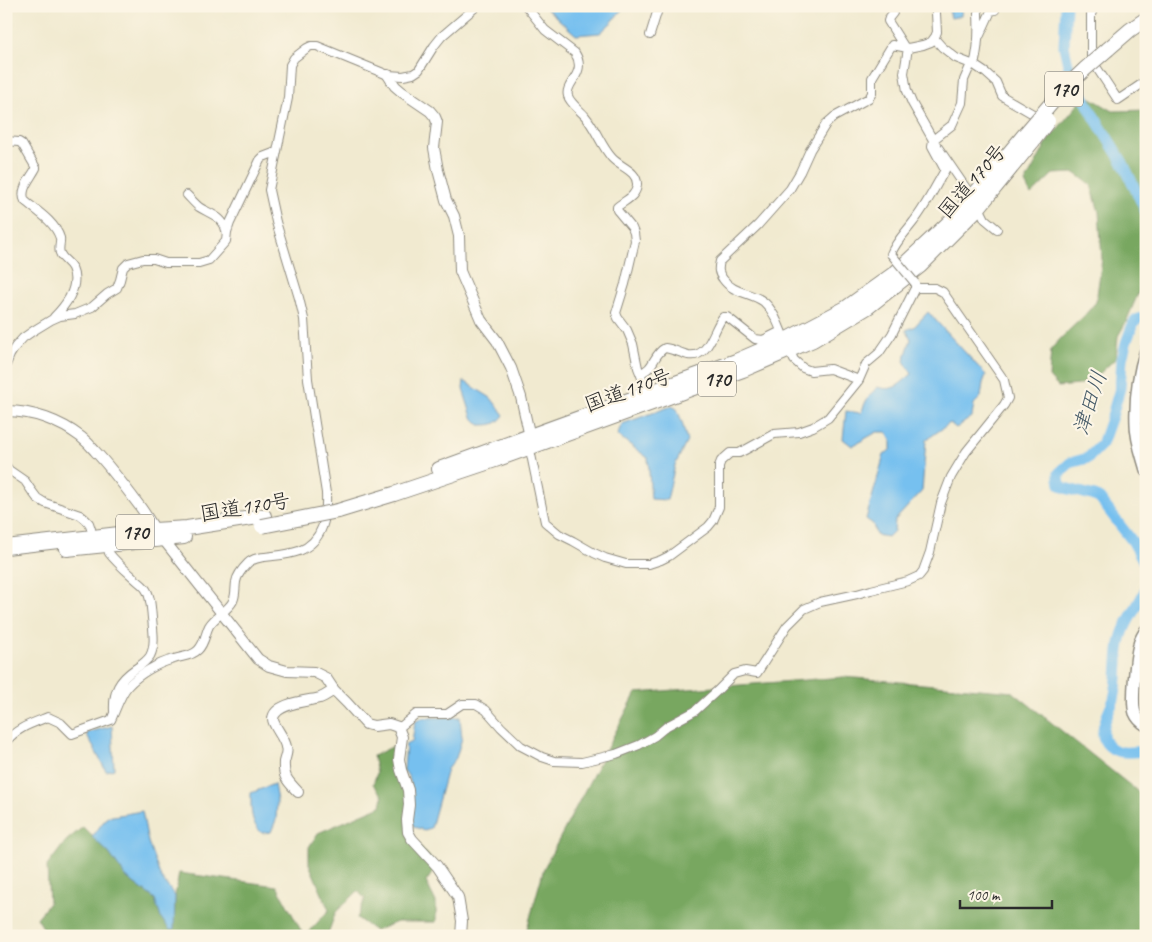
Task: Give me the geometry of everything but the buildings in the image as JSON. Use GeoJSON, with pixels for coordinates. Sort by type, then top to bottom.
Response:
{"type":"FeatureCollection","features":[{"type":"Feature","properties":{"kind":"highway","name":"国道170号"},"geometry":{"type":"LineString","coordinates":[[6,556],[27,552],[87,548],[159,535],[263,521],[394,494],[498,459],[529,442],[648,393],[786,341],[813,340],[868,307],[920,266],[1029,138],[1090,76],[1130,30],[1146,18]]}},
{"type":"Feature","properties":{"kind":"highway","name":"国道170号"},"geometry":{"type":"LineString","coordinates":[[1111,52],[1146,30]]}},
{"type":"Feature","properties":{"kind":"highway","name":"国道170号"},"geometry":{"type":"LineString","coordinates":[[529,442],[743,370],[786,341]]}},
{"type":"Feature","properties":{"kind":"highway","name":"国道170号"},"geometry":{"type":"LineString","coordinates":[[6,547],[159,535]]}},
{"type":"Feature","properties":{"kind":"main road"},"geometry":{"type":"LineString","coordinates":[[1146,350],[1140,369],[1136,425],[1140,450],[1146,470]]}},
{"type":"Feature","properties":{"kind":"main road"},"geometry":{"type":"LineString","coordinates":[[1146,630],[1137,653],[1134,699],[1135,712],[1146,725]]}},
{"type":"Feature","properties":{"kind":"street"},"geometry":{"type":"LineString","coordinates":[[6,742],[10,736],[26,726],[48,717],[61,724],[72,734],[111,720],[127,687],[140,676],[173,659],[190,655],[197,651],[210,625],[233,601],[238,576],[250,561],[300,551],[310,545],[316,538],[325,521],[326,493],[308,379],[304,319],[268,190],[288,98],[290,65],[294,58],[307,48],[317,46],[388,76],[413,74],[419,70],[442,36],[477,6]]}},
{"type":"Feature","properties":{"kind":"street"},"geometry":{"type":"LineString","coordinates":[[526,6],[545,30],[578,58],[577,76],[567,90],[568,96],[590,122],[616,162],[635,176],[635,191],[630,199],[617,207],[617,210],[632,228],[635,241],[626,284],[616,313],[633,344],[638,368],[648,393]]}},
{"type":"Feature","properties":{"kind":"street"},"geometry":{"type":"LineString","coordinates":[[650,35],[659,6]]}},
{"type":"Feature","properties":{"kind":"street"},"geometry":{"type":"LineString","coordinates":[[894,6],[889,23],[906,48],[904,73],[907,91],[912,103],[933,140],[985,219],[997,230]]}},
{"type":"Feature","properties":{"kind":"street"},"geometry":{"type":"LineString","coordinates":[[859,380],[830,369],[811,371],[803,368],[794,360],[772,310],[762,300],[734,289],[725,282],[719,273],[718,267],[720,261],[758,225],[790,189],[826,124],[834,117],[870,98],[872,78],[892,45],[906,48],[931,42],[937,32],[934,6]]}},
{"type":"Feature","properties":{"kind":"street"},"geometry":{"type":"LineString","coordinates":[[1094,6],[1091,15],[1091,59],[1118,100],[1146,80]]}},
{"type":"Feature","properties":{"kind":"street"},"geometry":{"type":"LineString","coordinates":[[979,37],[992,11],[995,10]]}},
{"type":"Feature","properties":{"kind":"street"},"geometry":{"type":"LineString","coordinates":[[6,411],[25,412],[45,417],[83,438],[127,489],[159,535],[258,659],[269,666],[287,671],[314,672],[326,678],[334,690],[366,724],[374,726],[388,724],[399,728],[416,714],[447,714],[462,704],[476,704],[486,710],[501,728],[521,746],[554,761],[582,762],[616,754],[639,745],[656,736],[667,726],[696,711],[734,674],[745,671],[757,672],[787,626],[804,609],[820,602],[908,581],[919,576],[923,571],[930,552],[941,503],[951,477],[966,452],[1008,398],[1004,380],[943,292],[935,288],[915,285],[891,254],[894,245],[915,221],[926,204],[945,170],[932,146],[933,140],[952,125],[962,103],[964,80],[976,55],[979,37],[978,13]]}},
{"type":"Feature","properties":{"kind":"street"},"geometry":{"type":"LineString","coordinates":[[934,38],[956,58],[986,72],[996,82],[1002,96],[1033,114]]}},
{"type":"Feature","properties":{"kind":"street"},"geometry":{"type":"LineString","coordinates":[[388,76],[395,86],[430,111],[436,119],[434,148],[446,200],[454,216],[459,236],[460,271],[481,320],[497,341],[511,368],[521,397],[545,522],[558,534],[605,558],[626,564],[649,564],[669,556],[708,527],[719,507],[719,466],[721,461],[730,453],[739,453],[774,434],[799,432],[813,427],[828,418],[859,380],[866,364],[879,353],[897,326],[915,285]]}},
{"type":"Feature","properties":{"kind":"street"},"geometry":{"type":"LineString","coordinates":[[6,141],[22,144],[36,168],[27,183],[23,197],[25,201],[50,222],[60,238],[60,253],[73,270],[74,279],[68,300],[51,320]]}},
{"type":"Feature","properties":{"kind":"street"},"geometry":{"type":"LineString","coordinates":[[226,232],[260,160],[276,152]]}},
{"type":"Feature","properties":{"kind":"street"},"geometry":{"type":"LineString","coordinates":[[6,365],[14,350],[24,338],[51,320],[60,316],[75,314],[92,307],[117,288],[123,268],[128,263],[143,259],[154,259],[166,263],[200,263],[209,260],[226,241],[225,225],[222,221],[197,205],[187,195]]}},
{"type":"Feature","properties":{"kind":"street"},"geometry":{"type":"LineString","coordinates":[[640,373],[648,369],[658,352],[662,349],[665,348],[688,355],[700,353],[709,342],[721,318],[727,316],[755,340],[786,341]]}},
{"type":"Feature","properties":{"kind":"street"},"geometry":{"type":"LineString","coordinates":[[6,345],[14,350]]}},
{"type":"Feature","properties":{"kind":"street"},"geometry":{"type":"LineString","coordinates":[[6,466],[25,481],[37,498],[45,503],[80,515],[89,523],[91,529]]}},
{"type":"Feature","properties":{"kind":"street"},"geometry":{"type":"LineString","coordinates":[[109,553],[115,561],[145,588],[148,594],[154,641],[149,656],[144,663],[122,679],[119,684],[115,694],[115,713]]}},
{"type":"Feature","properties":{"kind":"street"},"geometry":{"type":"LineString","coordinates":[[298,792],[285,778],[284,762],[287,748],[281,733],[274,724],[273,717],[278,710],[286,706],[323,697],[334,690]]}},
{"type":"Feature","properties":{"kind":"street"},"geometry":{"type":"LineString","coordinates":[[398,727],[402,737],[399,759],[408,790],[409,804],[406,820],[408,832],[437,866],[458,897],[462,921],[461,936]]}},
{"type":"Feature","properties":{"kind":"green space"},"geometry":{"type":"Polygon","coordinates":[[[1086,95],[1113,111],[1146,110],[1146,263],[1140,289],[1118,336],[1116,358],[1096,377],[1078,385],[1058,387],[1049,377],[1051,349],[1096,302],[1102,259],[1099,212],[1091,185],[1075,173],[1053,174],[1031,195],[1025,183],[1049,139],[1086,95]]]}},
{"type":"Feature","properties":{"kind":"green space"},"geometry":{"type":"Polygon","coordinates":[[[844,677],[1013,692],[1146,798],[1146,936],[525,936],[544,868],[636,693],[844,677]]]}},
{"type":"Feature","properties":{"kind":"green space"},"geometry":{"type":"Polygon","coordinates":[[[392,747],[396,748],[408,790],[408,832],[437,866],[426,882],[436,902],[436,922],[397,922],[375,931],[357,918],[365,899],[358,891],[336,912],[327,936],[305,936],[329,910],[309,864],[309,847],[318,833],[381,806],[383,796],[373,784],[377,773],[373,756],[392,747]]]}},
{"type":"Feature","properties":{"kind":"green space"},"geometry":{"type":"Polygon","coordinates":[[[83,827],[109,853],[126,877],[155,899],[161,918],[174,930],[175,896],[179,873],[277,886],[304,936],[48,936],[37,918],[49,903],[47,866],[66,841],[83,827]]]}},
{"type":"Feature","properties":{"kind":"water"},"geometry":{"type":"Polygon","coordinates":[[[544,6],[625,6],[600,33],[576,35],[544,6]]]}},
{"type":"Feature","properties":{"kind":"water"},"geometry":{"type":"Polygon","coordinates":[[[948,6],[962,6],[961,16],[951,18],[948,6]]]}},
{"type":"Feature","properties":{"kind":"water"},"geometry":{"type":"Polygon","coordinates":[[[928,312],[986,375],[981,397],[974,404],[972,417],[956,428],[950,423],[926,440],[922,491],[895,520],[894,531],[888,537],[876,535],[873,524],[866,519],[884,455],[891,449],[891,440],[887,432],[877,432],[852,446],[843,439],[846,411],[861,413],[866,401],[877,387],[893,388],[912,374],[904,361],[911,339],[906,330],[914,327],[928,312]]]}},
{"type":"Feature","properties":{"kind":"water"},"geometry":{"type":"Polygon","coordinates":[[[464,381],[491,398],[504,415],[499,421],[480,425],[472,417],[463,389],[464,381]]]}},
{"type":"Feature","properties":{"kind":"water"},"geometry":{"type":"Polygon","coordinates":[[[672,406],[677,409],[687,441],[675,465],[667,500],[651,499],[648,458],[617,435],[622,424],[672,406]]]}},
{"type":"Feature","properties":{"kind":"water"},"geometry":{"type":"Polygon","coordinates":[[[460,717],[462,738],[456,758],[447,769],[431,828],[424,830],[414,827],[411,812],[411,785],[404,770],[406,744],[412,742],[415,722],[422,718],[460,717]]]}},
{"type":"Feature","properties":{"kind":"water"},"geometry":{"type":"Polygon","coordinates":[[[112,726],[114,769],[106,771],[86,733],[112,726]]]}},
{"type":"Feature","properties":{"kind":"water"},"geometry":{"type":"Polygon","coordinates":[[[274,784],[277,801],[276,820],[271,832],[262,833],[253,820],[251,793],[274,784]]]}},
{"type":"Feature","properties":{"kind":"water"},"geometry":{"type":"Polygon","coordinates":[[[142,811],[148,842],[161,878],[175,896],[174,930],[170,930],[161,918],[155,899],[126,877],[109,853],[92,837],[107,817],[142,811]]]}},
{"type":"Feature","properties":{"kind":"waterway","name":"津田川"},"geometry":{"type":"LineString","coordinates":[[1066,6],[1064,46],[1068,65],[1095,118],[1123,163],[1146,212]]}},
{"type":"Feature","properties":{"kind":"waterway","name":"津田川"},"geometry":{"type":"LineString","coordinates":[[1146,316],[1136,320],[1133,324],[1126,343],[1122,359],[1120,388],[1102,444],[1088,458],[1070,463],[1059,473],[1060,484],[1065,488],[1100,499],[1133,542],[1146,566]]}},
{"type":"Feature","properties":{"kind":"waterway","name":"津田川"},"geometry":{"type":"LineString","coordinates":[[1146,588],[1121,638],[1116,690],[1105,721],[1103,733],[1106,743],[1114,750],[1119,752],[1146,751]]}}]}
